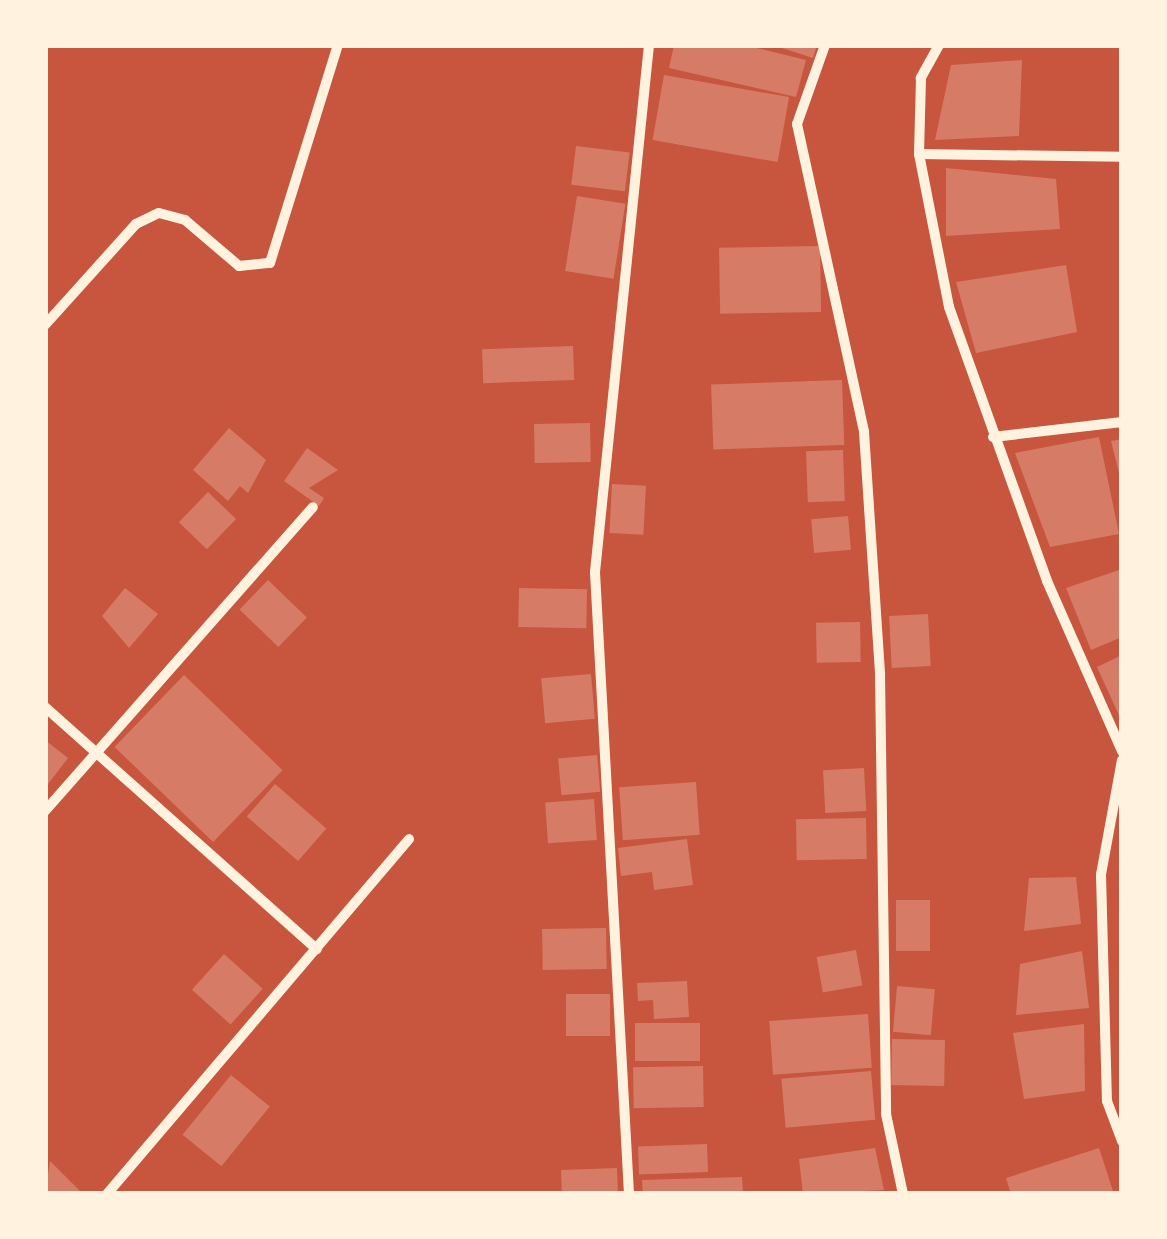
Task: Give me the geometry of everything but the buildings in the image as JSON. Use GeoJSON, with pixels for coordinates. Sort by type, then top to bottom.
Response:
{"type":"FeatureCollection","features":[{"type":"Feature","properties":{"kind":"street"},"geometry":{"type":"LineString","coordinates":[[45,325],[136,224],[159,213],[185,220],[239,266],[270,263],[338,45]]}},
{"type":"Feature","properties":{"kind":"street"},"geometry":{"type":"LineString","coordinates":[[629,1194],[595,572],[649,45]]}},
{"type":"Feature","properties":{"kind":"street"},"geometry":{"type":"LineString","coordinates":[[825,45],[797,124],[864,432],[880,674],[886,1114],[903,1194]]}},
{"type":"Feature","properties":{"kind":"street"},"geometry":{"type":"LineString","coordinates":[[939,45],[922,78],[919,154],[949,307],[993,438],[1122,751]]}},
{"type":"Feature","properties":{"kind":"street"},"geometry":{"type":"LineString","coordinates":[[919,154],[1122,157]]}},
{"type":"Feature","properties":{"kind":"street"},"geometry":{"type":"LineString","coordinates":[[993,438],[1122,422]]}},
{"type":"Feature","properties":{"kind":"street"},"geometry":{"type":"LineString","coordinates":[[45,811],[314,508]]}},
{"type":"Feature","properties":{"kind":"street"},"geometry":{"type":"LineString","coordinates":[[45,707],[317,949]]}},
{"type":"Feature","properties":{"kind":"street"},"geometry":{"type":"LineString","coordinates":[[1122,760],[1101,874],[1108,1102],[1122,1141]]}},
{"type":"Feature","properties":{"kind":"street"},"geometry":{"type":"LineString","coordinates":[[107,1194],[409,839]]}}]}
